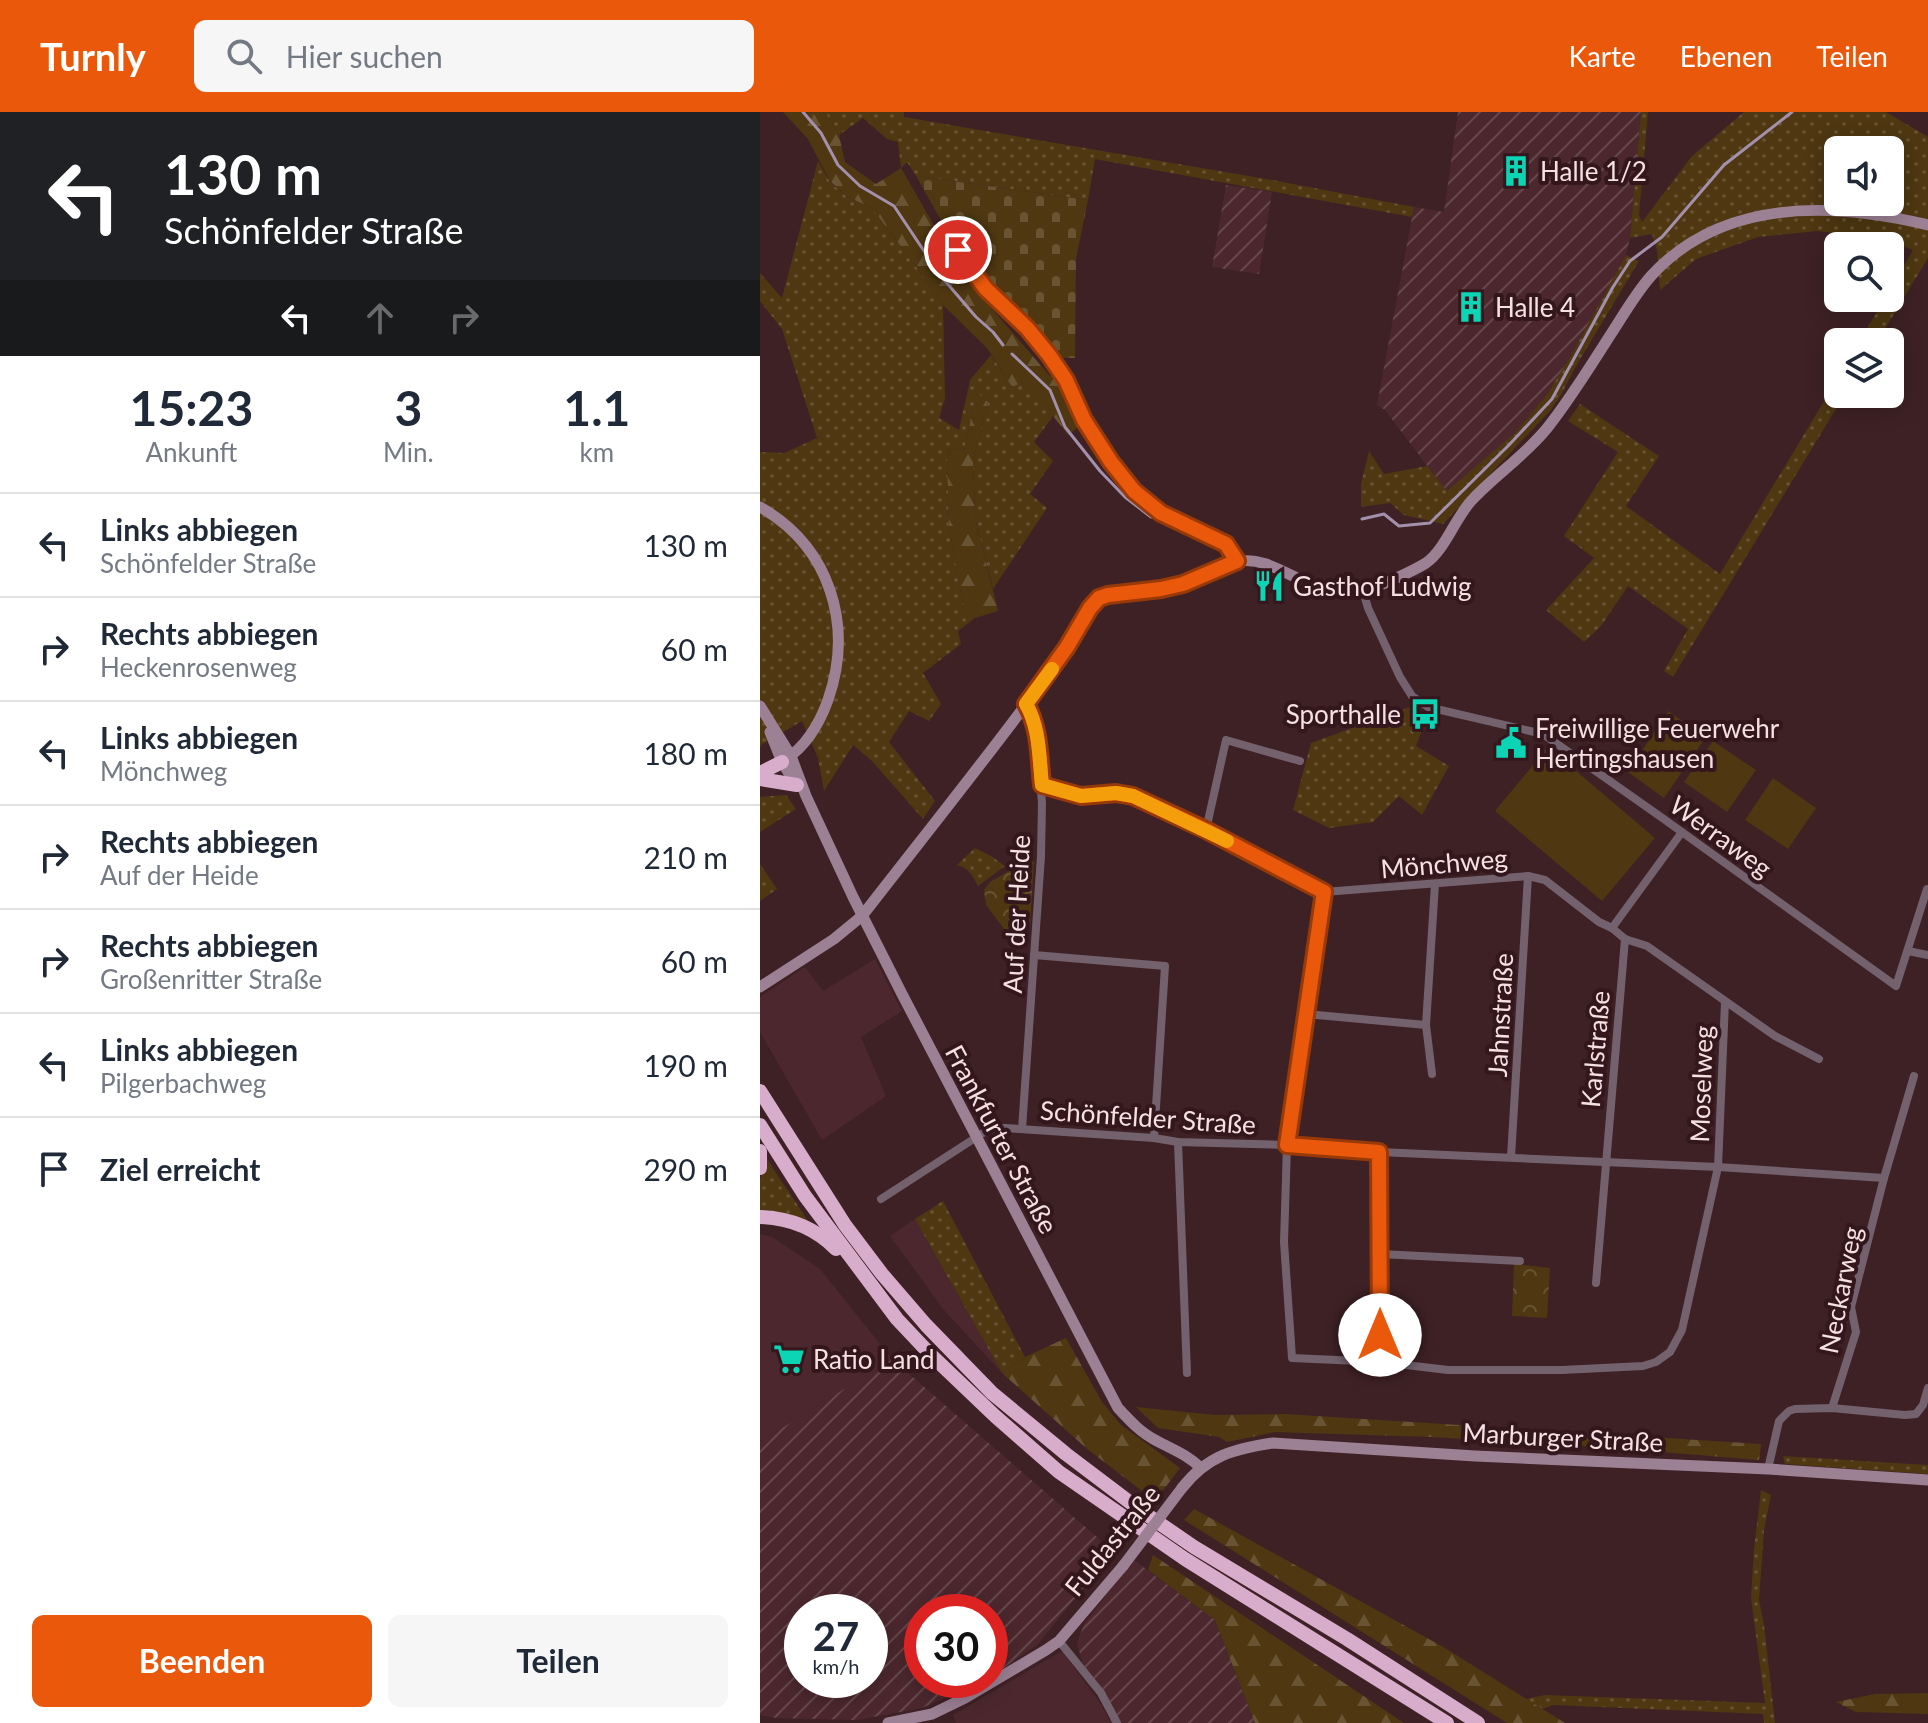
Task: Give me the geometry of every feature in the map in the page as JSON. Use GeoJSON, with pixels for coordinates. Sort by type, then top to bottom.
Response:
{"type":"FeatureCollection","features":[{"type":"Feature","properties":{"kind":"highway"},"geometry":{"type":"LineString","coordinates":[[760,776],[786,759]]}},
{"type":"Feature","properties":{"kind":"highway"},"geometry":{"type":"LineString","coordinates":[[760,776],[801,791]]}},
{"type":"Feature","properties":{"kind":"highway"},"geometry":{"type":"LineString","coordinates":[[760,1091],[863,1250],[926,1325],[992,1393],[1066,1454],[1194,1547],[1372,1654],[1478,1723]]}},
{"type":"Feature","properties":{"kind":"highway"},"geometry":{"type":"LineString","coordinates":[[760,1125],[805,1196],[897,1319],[995,1416],[1059,1472],[1185,1559],[1447,1723]]}},
{"type":"Feature","properties":{"kind":"highway"},"geometry":{"type":"LineString","coordinates":[[760,1151],[760,1168]]}},
{"type":"Feature","properties":{"kind":"highway"},"geometry":{"type":"LineString","coordinates":[[760,1217],[789,1220],[811,1229],[829,1242],[867,1281]]}},
{"type":"Feature","properties":{"kind":"street"},"geometry":{"type":"LineString","coordinates":[[760,987],[834,939],[862,916],[1026,704],[1099,598],[1183,584],[1237,561],[1261,562],[1309,584],[1363,591],[1428,562],[1471,501],[1545,431],[1634,297],[1674,254],[1696,238],[1758,215],[1836,211],[1928,225]]}},
{"type":"Feature","properties":{"kind":"street"},"geometry":{"type":"LineString","coordinates":[[944,232],[985,288],[1027,328],[1049,355],[1066,380],[1084,420],[1134,491],[1161,513],[1226,544],[1237,561]]}},
{"type":"Feature","properties":{"kind":"street"},"geometry":{"type":"LineString","coordinates":[[760,507],[792,530],[811,553],[826,578],[837,618],[838,661],[829,696],[815,727],[803,744],[786,759]]}},
{"type":"Feature","properties":{"kind":"street","name":"Werraweg"},"geometry":{"type":"LineString","coordinates":[[1363,591],[1400,677],[1412,696],[1428,707],[1543,734],[1896,986],[1927,889]]}},
{"type":"Feature","properties":{"kind":"street","name":"Auf der Heide"},"geometry":{"type":"LineString","coordinates":[[1022,1129],[1041,856],[1042,785],[1036,732],[1026,704]]}},
{"type":"Feature","properties":{"kind":"street","name":"Frankfurter Straße"},"geometry":{"type":"LineString","coordinates":[[763,711],[862,916],[1118,1408],[1137,1429],[1184,1454],[1201,1468]]}},
{"type":"Feature","properties":{"kind":"street"},"geometry":{"type":"LineString","coordinates":[[1206,830],[1226,740],[1300,761]]}},
{"type":"Feature","properties":{"kind":"street"},"geometry":{"type":"LineString","coordinates":[[1042,785],[1081,796],[1116,793],[1133,796],[1206,830],[1324,892],[1287,1145]]}},
{"type":"Feature","properties":{"kind":"street"},"geometry":{"type":"LineString","coordinates":[[1612,928],[1682,832]]}},
{"type":"Feature","properties":{"kind":"street","name":"Mönchweg"},"geometry":{"type":"LineString","coordinates":[[1324,892],[1528,876],[1545,880],[1625,939],[1647,946],[1775,1036],[1819,1059]]}},
{"type":"Feature","properties":{"kind":"street","name":"Jahnstraße"},"geometry":{"type":"LineString","coordinates":[[1511,1157],[1528,876]]}},
{"type":"Feature","properties":{"kind":"street"},"geometry":{"type":"LineString","coordinates":[[1432,1074],[1426,1025],[1435,884]]}},
{"type":"Feature","properties":{"kind":"street","name":"Karlstraße"},"geometry":{"type":"LineString","coordinates":[[1605,1162],[1625,939]]}},
{"type":"Feature","properties":{"kind":"street"},"geometry":{"type":"LineString","coordinates":[[1908,951],[1928,955]]}},
{"type":"Feature","properties":{"kind":"street"},"geometry":{"type":"LineString","coordinates":[[1034,955],[1165,966],[1154,1138]]}},
{"type":"Feature","properties":{"kind":"street","name":"Moselweg"},"geometry":{"type":"LineString","coordinates":[[1287,1145],[1284,1242],[1292,1358],[1381,1362],[1448,1370],[1562,1370],[1643,1366],[1656,1362],[1670,1352],[1682,1330],[1718,1167],[1725,1002]]}},
{"type":"Feature","properties":{"kind":"street"},"geometry":{"type":"LineString","coordinates":[[1306,1014],[1426,1025]]}},
{"type":"Feature","properties":{"kind":"street","name":"Neckarweg"},"geometry":{"type":"LineString","coordinates":[[1832,1408],[1856,1332],[1851,1307],[1914,1076]]}},
{"type":"Feature","properties":{"kind":"street","name":"Schönfelder Straße"},"geometry":{"type":"LineString","coordinates":[[977,1136],[1005,1128],[1178,1142],[1287,1145],[1884,1178]]}},
{"type":"Feature","properties":{"kind":"street"},"geometry":{"type":"LineString","coordinates":[[881,1199],[977,1136]]}},
{"type":"Feature","properties":{"kind":"street"},"geometry":{"type":"LineString","coordinates":[[1178,1142],[1187,1373]]}},
{"type":"Feature","properties":{"kind":"street"},"geometry":{"type":"LineString","coordinates":[[1379,1152],[1381,1362]]}},
{"type":"Feature","properties":{"kind":"street"},"geometry":{"type":"LineString","coordinates":[[1596,1283],[1605,1162]]}},
{"type":"Feature","properties":{"kind":"street"},"geometry":{"type":"LineString","coordinates":[[1380,1254],[1520,1261]]}},
{"type":"Feature","properties":{"kind":"street"},"geometry":{"type":"LineString","coordinates":[[1768,1469],[1779,1421],[1789,1411],[1832,1408],[1916,1414],[1923,1405],[1928,1388]]}},
{"type":"Feature","properties":{"kind":"street","name":"Marburger Straße"},"geometry":{"type":"LineString","coordinates":[[1201,1468],[1228,1452],[1273,1443],[1928,1480]]}},
{"type":"Feature","properties":{"kind":"street","name":"Fuldastraße"},"geometry":{"type":"LineString","coordinates":[[888,1723],[932,1714],[965,1698],[1059,1641],[1201,1468]]}},
{"type":"Feature","properties":{"kind":"street"},"geometry":{"type":"LineString","coordinates":[[1059,1641],[1101,1693],[1117,1723]]}},
{"type":"Feature","properties":{"kind":"shaded area"},"geometry":{"type":"Polygon","coordinates":[[[1458,112],[1641,112],[1626,255],[1548,393],[1516,432],[1447,492],[1385,410],[1377,405],[1414,207],[1444,212],[1458,112]]]}},
{"type":"Feature","properties":{"kind":"shaded area"},"geometry":{"type":"Polygon","coordinates":[[[1226,185],[1272,192],[1259,274],[1212,267],[1226,185]]]}},
{"type":"Feature","properties":{"kind":"shaded area"},"geometry":{"type":"Polygon","coordinates":[[[875,959],[902,1011],[861,1037],[886,1096],[822,1140],[760,1032],[760,997],[805,967],[823,991],[875,959]]]}},
{"type":"Feature","properties":{"kind":"shaded area"},"geometry":{"type":"Polygon","coordinates":[[[915,1219],[1002,1373],[944,1310],[890,1236],[915,1219]]]}},
{"type":"Feature","properties":{"kind":"shaded area"},"geometry":{"type":"Polygon","coordinates":[[[760,1234],[772,1237],[820,1269],[892,1359],[760,1442],[760,1234]]]}},
{"type":"Feature","properties":{"kind":"shaded area"},"geometry":{"type":"Polygon","coordinates":[[[892,1359],[1113,1551],[1038,1644],[1008,1665],[1008,1594],[904,1594],[904,1698],[944,1698],[922,1708],[856,1720],[760,1715],[760,1442],[892,1359]]]}},
{"type":"Feature","properties":{"kind":"shaded area"},"geometry":{"type":"Polygon","coordinates":[[[1134,1560],[1215,1620],[1255,1723],[1112,1723],[1082,1661],[1077,1643],[1084,1624],[1134,1560]]]}},
{"type":"Feature","properties":{"kind":"shaded area"},"geometry":{"type":"Polygon","coordinates":[[[1062,1651],[1111,1723],[956,1723],[953,1715],[982,1698],[1008,1698],[1008,1683],[1062,1651]]]}},
{"type":"Feature","properties":{"kind":"green space"},"geometry":{"type":"Polygon","coordinates":[[[783,112],[825,112],[839,135],[845,162],[876,184],[901,168],[951,253],[948,258],[1050,376],[1059,377],[1081,425],[1068,435],[1044,399],[1025,381],[1012,387],[987,348],[943,305],[872,208],[846,196],[830,181],[808,139],[783,112]]]}},
{"type":"Feature","properties":{"kind":"green space"},"geometry":{"type":"Polygon","coordinates":[[[825,112],[904,112],[904,117],[1414,207],[1412,217],[1095,159],[1088,200],[916,176],[907,162],[901,168],[898,142],[887,139],[863,118],[839,135],[825,112]]]}},
{"type":"Feature","properties":{"kind":"green space"},"geometry":{"type":"Polygon","coordinates":[[[1641,112],[1648,112],[1639,215],[1642,222],[1692,156],[1744,112],[1886,112],[1928,137],[1928,258],[1904,298],[1904,266],[1913,250],[1904,247],[1904,232],[1817,231],[1758,237],[1696,259],[1660,290],[1657,250],[1652,234],[1630,238],[1641,112]]]}},
{"type":"Feature","properties":{"kind":"green space"},"geometry":{"type":"Polygon","coordinates":[[[818,161],[830,182],[846,196],[872,208],[943,305],[945,399],[939,418],[959,430],[970,380],[991,355],[1012,387],[1025,380],[1044,399],[1053,416],[1034,442],[1053,461],[1030,494],[1047,508],[993,589],[975,518],[973,460],[988,402],[977,393],[964,450],[950,448],[947,460],[949,527],[964,610],[975,618],[958,631],[961,644],[923,673],[941,704],[929,721],[909,711],[889,742],[935,801],[923,819],[872,761],[853,745],[824,791],[818,758],[802,721],[760,748],[760,452],[784,453],[817,438],[782,329],[760,301],[760,273],[782,298],[818,161]]]}},
{"type":"Feature","properties":{"kind":"green space"},"geometry":{"type":"Polygon","coordinates":[[[916,176],[1088,200],[1076,259],[1075,358],[1063,358],[993,288],[947,231],[916,176]]]}},
{"type":"Feature","properties":{"kind":"green space"},"geometry":{"type":"Polygon","coordinates":[[[1626,255],[1639,261],[1561,395],[1550,411],[1443,524],[1404,515],[1390,503],[1361,507],[1361,484],[1369,451],[1384,474],[1427,466],[1447,491],[1516,432],[1548,393],[1626,255]]]}},
{"type":"Feature","properties":{"kind":"green space"},"geometry":{"type":"Polygon","coordinates":[[[1877,312],[1895,312],[1886,328],[1867,328],[1877,312]]]}},
{"type":"Feature","properties":{"kind":"green space"},"geometry":{"type":"Polygon","coordinates":[[[977,392],[988,402],[973,460],[975,518],[998,611],[975,618],[964,610],[949,527],[947,460],[950,448],[964,450],[977,392]]]}},
{"type":"Feature","properties":{"kind":"green space"},"geometry":{"type":"Polygon","coordinates":[[[1824,401],[1824,408],[1836,408],[1673,677],[1664,671],[1688,629],[1628,586],[1601,626],[1584,642],[1546,610],[1594,558],[1564,536],[1618,452],[1568,421],[1580,404],[1659,456],[1626,506],[1720,574],[1824,401]]]}},
{"type":"Feature","properties":{"kind":"green space"},"geometry":{"type":"Polygon","coordinates":[[[1410,707],[1426,719],[1416,746],[1449,766],[1422,815],[1399,796],[1373,822],[1329,828],[1293,810],[1311,743],[1410,707]]]}},
{"type":"Feature","properties":{"kind":"green space"},"geometry":{"type":"Polygon","coordinates":[[[1668,711],[1706,737],[1664,798],[1628,772],[1668,711]]]}},
{"type":"Feature","properties":{"kind":"green space"},"geometry":{"type":"Polygon","coordinates":[[[1713,741],[1756,770],[1727,812],[1684,782],[1713,741]]]}},
{"type":"Feature","properties":{"kind":"green space"},"geometry":{"type":"Polygon","coordinates":[[[1548,747],[1655,838],[1602,901],[1495,811],[1548,747]]]}},
{"type":"Feature","properties":{"kind":"green space"},"geometry":{"type":"Polygon","coordinates":[[[1773,778],[1816,808],[1788,849],[1745,820],[1773,778]]]}},
{"type":"Feature","properties":{"kind":"green space"},"geometry":{"type":"Polygon","coordinates":[[[786,795],[796,809],[760,832],[760,797],[786,795]]]}},
{"type":"Feature","properties":{"kind":"green space"},"geometry":{"type":"Polygon","coordinates":[[[975,848],[1005,866],[978,886],[967,870],[957,865],[975,848]]]}},
{"type":"Feature","properties":{"kind":"green space"},"geometry":{"type":"Polygon","coordinates":[[[1029,859],[1034,862],[1030,926],[1021,926],[1021,934],[1008,934],[986,905],[984,890],[990,882],[1029,859]]]}},
{"type":"Feature","properties":{"kind":"green space"},"geometry":{"type":"Polygon","coordinates":[[[760,864],[777,889],[760,901],[760,864]]]}},
{"type":"Feature","properties":{"kind":"green space"},"geometry":{"type":"Polygon","coordinates":[[[765,1155],[808,1222],[760,1214],[760,1179],[765,1155]]]}},
{"type":"Feature","properties":{"kind":"green space"},"geometry":{"type":"Polygon","coordinates":[[[943,1201],[1025,1357],[1002,1373],[915,1219],[943,1201]]]}},
{"type":"Feature","properties":{"kind":"green space"},"geometry":{"type":"Polygon","coordinates":[[[1514,1264],[1550,1268],[1547,1318],[1512,1316],[1514,1264]]]}},
{"type":"Feature","properties":{"kind":"green space"},"geometry":{"type":"Polygon","coordinates":[[[1066,1338],[1102,1402],[1121,1425],[1180,1468],[1155,1501],[1086,1448],[1002,1373],[1025,1357],[1066,1338]]]}},
{"type":"Feature","properties":{"kind":"green space"},"geometry":{"type":"Polygon","coordinates":[[[1136,1407],[1215,1415],[1285,1414],[1761,1444],[1759,1460],[1431,1437],[1275,1432],[1227,1442],[1219,1437],[1158,1428],[1136,1407]]]}},
{"type":"Feature","properties":{"kind":"green space"},"geometry":{"type":"Polygon","coordinates":[[[1783,1456],[1928,1465],[1928,1474],[1785,1464],[1783,1456]]]}},
{"type":"Feature","properties":{"kind":"green space"},"geometry":{"type":"Polygon","coordinates":[[[1761,1490],[1771,1495],[1764,1530],[1759,1600],[1775,1723],[1764,1723],[1763,1714],[1553,1705],[1543,1709],[1526,1699],[1545,1695],[1765,1703],[1751,1598],[1761,1490]]]}},
{"type":"Feature","properties":{"kind":"green space"},"geometry":{"type":"Polygon","coordinates":[[[1194,1509],[1445,1648],[1565,1723],[1507,1723],[1184,1520],[1194,1509]]]}},
{"type":"Feature","properties":{"kind":"green space"},"geometry":{"type":"Polygon","coordinates":[[[1153,1555],[1404,1723],[1255,1723],[1215,1620],[1148,1570],[1153,1555]]]}},
{"type":"Feature","properties":{"kind":"green space"},"geometry":{"type":"Polygon","coordinates":[[[1928,1693],[1928,1714],[1856,1712],[1836,1702],[1875,1694],[1928,1693]]]}},
{"type":"Feature","properties":{"kind":"waterway"},"geometry":{"type":"LineString","coordinates":[[803,112],[821,133],[838,165],[860,186],[894,206],[940,275],[1003,345]]}},
{"type":"Feature","properties":{"kind":"waterway"},"geometry":{"type":"LineString","coordinates":[[1362,519],[1384,514],[1399,526],[1430,523],[1552,399],[1630,261],[1662,237],[1724,165],[1792,112]]}},
{"type":"Feature","properties":{"kind":"waterway"},"geometry":{"type":"LineString","coordinates":[[1012,354],[1050,390],[1065,427],[1100,471],[1125,497],[1151,517]]}},
{"type":"Feature","properties":{"kind":"slow traffic"},"geometry":{"type":"LineString","coordinates":[[1052,669],[1026,704],[1036,732],[1042,785],[1081,796],[1116,793],[1133,796],[1227,841]]}},
{"type":"Feature","properties":{"kind":"place","name":"Halle 1/2"},"geometry":{"type":"Point","coordinates":[1516,171]}},
{"type":"Feature","properties":{"kind":"place","name":"Halle 4"},"geometry":{"type":"Point","coordinates":[1471,307]}},
{"type":"Feature","properties":{"kind":"place","name":"Gasthof Ludwig"},"geometry":{"type":"Point","coordinates":[1269,586]}},
{"type":"Feature","properties":{"kind":"place","name":"Sporthalle"},"geometry":{"type":"Point","coordinates":[1425,714]}},
{"type":"Feature","properties":{"kind":"place","name":"Freiwillige Feuerwehr Hertingshausen"},"geometry":{"type":"Point","coordinates":[1511,743]}},
{"type":"Feature","properties":{"kind":"place","name":"Ratio Land"},"geometry":{"type":"Point","coordinates":[789,1359]}},
{"type":"Feature","properties":{"kind":"route"},"geometry":{"type":"LineString","coordinates":[[958,250],[985,288],[1027,328],[1049,355],[1066,380],[1084,420],[1134,491],[1161,513],[1226,544],[1237,561],[1183,584],[1099,598],[1026,704],[1036,732],[1042,785],[1081,796],[1116,793],[1133,796],[1206,830],[1324,892],[1287,1145],[1379,1152],[1380,1335]]}}]}
